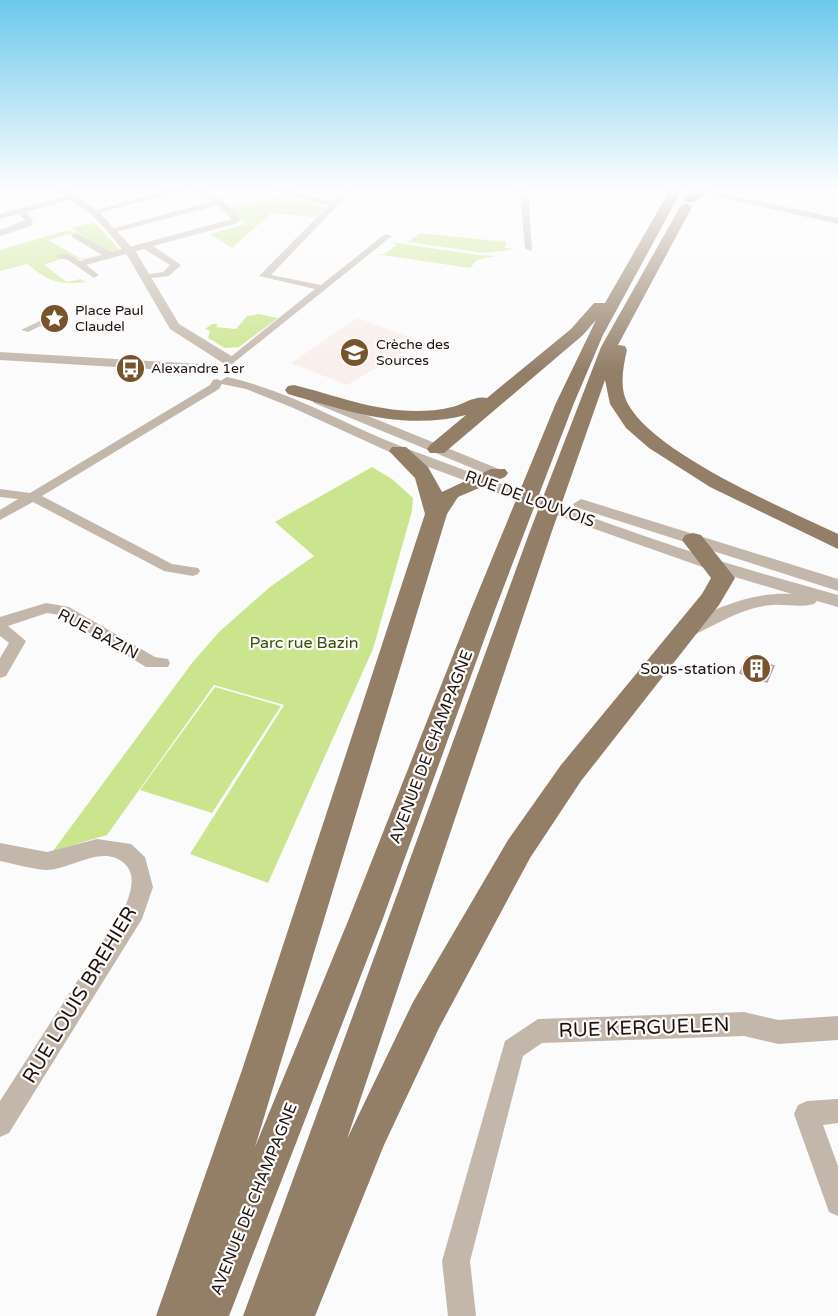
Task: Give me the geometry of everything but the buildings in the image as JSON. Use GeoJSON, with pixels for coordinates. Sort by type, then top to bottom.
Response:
{"type":"FeatureCollection","features":[{"type":"Feature","properties":{"kind":"main road"},"geometry":{"type":"LineString","coordinates":[[436,449],[586,322],[606,297],[635,249]]}},
{"type":"Feature","properties":{"kind":"main road","name":"AVENUE DE CHAMPAGNE"},"geometry":{"type":"LineString","coordinates":[[207,1316],[365,921],[484,607],[565,403],[595,335],[642,249]]}},
{"type":"Feature","properties":{"kind":"main road","name":"AVENUE DE CHAMPAGNE"},"geometry":{"type":"LineString","coordinates":[[265,1316],[568,456],[609,347],[662,249]]}},
{"type":"Feature","properties":{"kind":"main road"},"geometry":{"type":"LineString","coordinates":[[635,302],[618,352],[613,380],[619,404],[634,426],[663,450],[698,472],[838,542]]}},
{"type":"Feature","properties":{"kind":"main road"},"geometry":{"type":"LineString","coordinates":[[294,390],[385,414],[440,417],[468,410],[509,388]]}},
{"type":"Feature","properties":{"kind":"main road"},"geometry":{"type":"LineString","coordinates":[[399,451],[420,468],[432,486],[436,514]]}},
{"type":"Feature","properties":{"kind":"main road"},"geometry":{"type":"LineString","coordinates":[[178,1316],[261,1070],[436,514],[451,493],[490,479]]}},
{"type":"Feature","properties":{"kind":"main road"},"geometry":{"type":"LineString","coordinates":[[293,1316],[369,1134],[426,1015],[519,849],[571,773],[711,600],[723,578],[693,540]]}},
{"type":"Feature","properties":{"kind":"street"},"geometry":{"type":"LineString","coordinates":[[100,249],[109,255]]}},
{"type":"Feature","properties":{"kind":"street"},"geometry":{"type":"LineString","coordinates":[[147,277],[166,274],[176,265],[151,249]]}},
{"type":"Feature","properties":{"kind":"street"},"geometry":{"type":"LineString","coordinates":[[290,249],[264,276],[323,288]]}},
{"type":"Feature","properties":{"kind":"street"},"geometry":{"type":"LineString","coordinates":[[0,356],[203,366],[237,365],[323,288],[371,249]]}},
{"type":"Feature","properties":{"kind":"street"},"geometry":{"type":"LineString","coordinates":[[78,264],[128,250]]}},
{"type":"Feature","properties":{"kind":"street","name":"RUE DE LOUVOIS"},"geometry":{"type":"LineString","coordinates":[[128,250],[147,277],[156,298],[174,326],[237,365],[436,449],[490,479]]}},
{"type":"Feature","properties":{"kind":"street"},"geometry":{"type":"LineString","coordinates":[[60,257],[70,258],[94,275]]}},
{"type":"Feature","properties":{"kind":"street"},"geometry":{"type":"LineString","coordinates":[[25,330],[59,315]]}},
{"type":"Feature","properties":{"kind":"street"},"geometry":{"type":"LineString","coordinates":[[203,344],[203,366],[197,374],[201,379],[222,382]]}},
{"type":"Feature","properties":{"kind":"street"},"geometry":{"type":"LineString","coordinates":[[0,516],[184,408],[222,382],[238,377],[237,365]]}},
{"type":"Feature","properties":{"kind":"street","name":"RUE DE LOUVOIS"},"geometry":{"type":"LineString","coordinates":[[222,382],[249,386],[296,404],[399,451],[447,468],[490,479],[596,516],[714,565],[838,601]]}},
{"type":"Feature","properties":{"kind":"street"},"geometry":{"type":"LineString","coordinates":[[436,449],[447,468]]}},
{"type":"Feature","properties":{"kind":"street"},"geometry":{"type":"LineString","coordinates":[[0,493],[33,497],[169,568],[193,571]]}},
{"type":"Feature","properties":{"kind":"street","name":"RUE DE LOUVOIS"},"geometry":{"type":"LineString","coordinates":[[596,516],[693,540],[838,585]]}},
{"type":"Feature","properties":{"kind":"street"},"geometry":{"type":"LineString","coordinates":[[787,586],[838,595]]}},
{"type":"Feature","properties":{"kind":"street"},"geometry":{"type":"LineString","coordinates":[[686,631],[744,604],[772,600],[810,600],[838,606]]}},
{"type":"Feature","properties":{"kind":"street","name":"RUE BAZIN"},"geometry":{"type":"LineString","coordinates":[[0,622],[46,608],[63,611],[152,663],[162,663]]}},
{"type":"Feature","properties":{"kind":"street"},"geometry":{"type":"LineString","coordinates":[[0,628],[18,641],[0,672]]}},
{"type":"Feature","properties":{"kind":"street","name":"RUE LOUIS BREHIER"},"geometry":{"type":"LineString","coordinates":[[0,852],[47,861],[97,848],[124,850],[138,862],[143,886],[134,912],[0,1124]]}},
{"type":"Feature","properties":{"kind":"street","name":"RUE KERGUELEN"},"geometry":{"type":"LineString","coordinates":[[462,1316],[456,1262],[513,1049],[538,1030],[744,1024],[778,1032],[838,1028]]}},
{"type":"Feature","properties":{"kind":"street"},"geometry":{"type":"LineString","coordinates":[[838,1111],[807,1114],[838,1203]]}},
{"type":"Feature","properties":{"kind":"shaded area","name":"Crèche des Sources"},"geometry":{"type":"Polygon","coordinates":[[[357,318],[422,341],[347,385],[291,363],[357,318]]]}},
{"type":"Feature","properties":{"kind":"green space"},"geometry":{"type":"Polygon","coordinates":[[[65,249],[82,259],[103,254],[83,260],[69,256],[44,265],[67,282],[81,279],[86,282],[68,283],[54,281],[27,264],[0,271],[0,250],[65,249]]]}},
{"type":"Feature","properties":{"kind":"green space"},"geometry":{"type":"Polygon","coordinates":[[[104,249],[119,250],[109,253],[104,249]]]}},
{"type":"Feature","properties":{"kind":"green space"},"geometry":{"type":"Polygon","coordinates":[[[391,249],[441,249],[496,256],[477,260],[470,268],[376,254],[384,254],[391,249]]]}},
{"type":"Feature","properties":{"kind":"green space"},"geometry":{"type":"Polygon","coordinates":[[[459,249],[513,249],[483,253],[459,249]]]}},
{"type":"Feature","properties":{"kind":"green space"},"geometry":{"type":"Polygon","coordinates":[[[259,314],[278,318],[239,347],[225,348],[208,338],[210,331],[205,329],[212,324],[218,324],[216,327],[236,329],[247,316],[259,314]]]}},
{"type":"Feature","properties":{"kind":"green space","name":"Parc rue Bazin"},"geometry":{"type":"Polygon","coordinates":[[[372,467],[392,479],[413,498],[412,511],[373,649],[268,883],[190,854],[284,705],[214,685],[107,835],[53,851],[192,663],[219,632],[270,587],[314,556],[275,522],[372,467]]]}},
{"type":"Feature","properties":{"kind":"green space"},"geometry":{"type":"Polygon","coordinates":[[[215,687],[281,706],[212,813],[140,790],[215,687]]]}},
{"type":"Feature","properties":{"kind":"place","name":"Place Paul Claudel"},"geometry":{"type":"Point","coordinates":[54,318]}},
{"type":"Feature","properties":{"kind":"place","name":"Crèche des Sources"},"geometry":{"type":"Point","coordinates":[355,352]}},
{"type":"Feature","properties":{"kind":"place","name":"Alexandre 1er"},"geometry":{"type":"Point","coordinates":[130,368]}},
{"type":"Feature","properties":{"kind":"place","name":"Sous-station"},"geometry":{"type":"Point","coordinates":[757,669]}}]}
